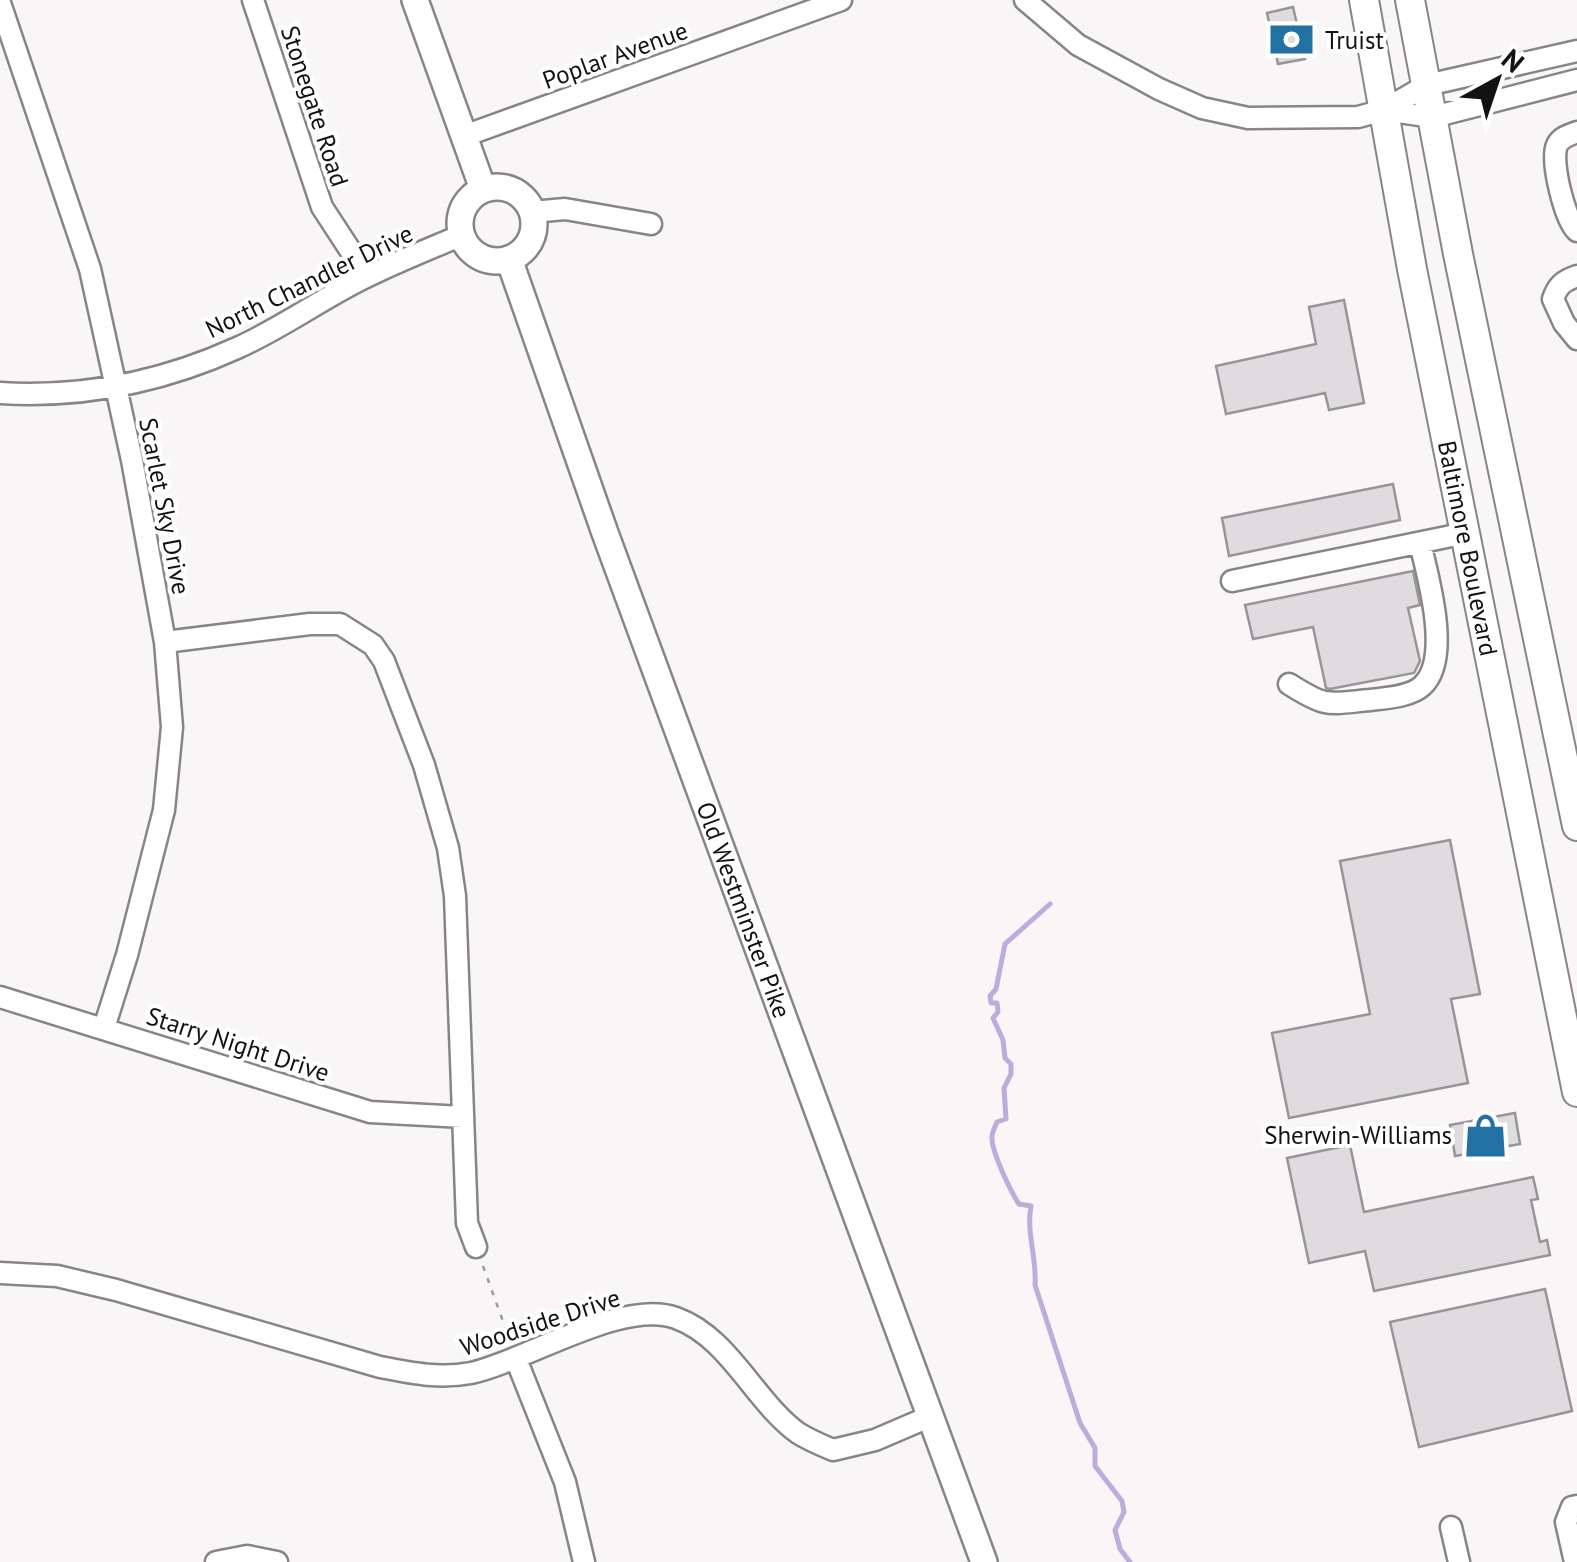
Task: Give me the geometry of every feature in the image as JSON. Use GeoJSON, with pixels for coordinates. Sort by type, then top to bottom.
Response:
{"type":"FeatureCollection","features":[{"type":"Feature","properties":{"kind":"highway","name":"Baltimore Boulevard"},"geometry":{"type":"LineString","coordinates":[[1364,0],[1412,269],[1577,1092]]}},
{"type":"Feature","properties":{"kind":"highway","name":"Baltimore Boulevard"},"geometry":{"type":"LineString","coordinates":[[1410,0],[1458,254],[1577,826]]}},
{"type":"Feature","properties":{"kind":"main road"},"geometry":{"type":"LineString","coordinates":[[414,0],[483,189]]}},
{"type":"Feature","properties":{"kind":"main road"},"geometry":{"type":"LineString","coordinates":[[501,187],[518,193],[532,212],[531,241],[508,259],[485,259],[472,252],[462,236],[462,210],[483,189],[501,187]]}},
{"type":"Feature","properties":{"kind":"main road","name":"Old Westminster Pike"},"geometry":{"type":"LineString","coordinates":[[508,259],[984,1562]]}},
{"type":"Feature","properties":{"kind":"street","name":"Stonegate Road"},"geometry":{"type":"LineString","coordinates":[[253,0],[322,206],[367,276]]}},
{"type":"Feature","properties":{"kind":"street","name":"Poplar Avenue"},"geometry":{"type":"LineString","coordinates":[[464,136],[840,0]]}},
{"type":"Feature","properties":{"kind":"street"},"geometry":{"type":"LineString","coordinates":[[1026,0],[1078,45],[1159,89],[1202,108],[1248,118],[1358,118],[1384,110],[1427,85],[1577,51]]}},
{"type":"Feature","properties":{"kind":"street","name":"Scarlet Sky Drive"},"geometry":{"type":"LineString","coordinates":[[0,3],[90,268],[165,642],[172,727],[164,810],[104,1028]]}},
{"type":"Feature","properties":{"kind":"street"},"geometry":{"type":"LineString","coordinates":[[1384,110],[1433,117],[1577,80]]}},
{"type":"Feature","properties":{"kind":"street"},"geometry":{"type":"LineString","coordinates":[[1577,132],[1563,137],[1554,158],[1568,223],[1577,231]]}},
{"type":"Feature","properties":{"kind":"street"},"geometry":{"type":"LineString","coordinates":[[532,212],[565,209],[651,224]]}},
{"type":"Feature","properties":{"kind":"street","name":"North Chandler Drive"},"geometry":{"type":"LineString","coordinates":[[0,393],[76,393],[116,388],[176,372],[237,348],[367,276],[462,236]]}},
{"type":"Feature","properties":{"kind":"street"},"geometry":{"type":"LineString","coordinates":[[1577,276],[1565,280],[1553,299],[1564,324],[1577,338]]}},
{"type":"Feature","properties":{"kind":"street"},"geometry":{"type":"LineString","coordinates":[[1232,581],[1466,533]]}},
{"type":"Feature","properties":{"kind":"street"},"geometry":{"type":"LineString","coordinates":[[1290,684],[1324,704],[1393,698],[1421,688],[1432,672],[1438,619],[1420,543]]}},
{"type":"Feature","properties":{"kind":"street"},"geometry":{"type":"LineString","coordinates":[[165,642],[310,624],[340,624],[374,645],[384,661],[424,765],[448,848],[455,896],[467,1223],[476,1247]]}},
{"type":"Feature","properties":{"kind":"street","name":"Starry Night Drive"},"geometry":{"type":"LineString","coordinates":[[0,998],[370,1112],[464,1118]]}},
{"type":"Feature","properties":{"kind":"street","name":"Woodside Drive"},"geometry":{"type":"LineString","coordinates":[[0,1273],[57,1276],[86,1283],[420,1375],[473,1373],[616,1320],[674,1316],[699,1329],[796,1432],[832,1450],[875,1440],[931,1416]]}},
{"type":"Feature","properties":{"kind":"street"},"geometry":{"type":"LineString","coordinates":[[516,1359],[565,1482],[584,1562]]}},
{"type":"Feature","properties":{"kind":"street"},"geometry":{"type":"LineString","coordinates":[[1576,1562],[1566,1522],[1572,1507],[1577,1506]]}},
{"type":"Feature","properties":{"kind":"street"},"geometry":{"type":"LineString","coordinates":[[1452,1527],[1459,1562]]}},
{"type":"Feature","properties":{"kind":"street"},"geometry":{"type":"LineString","coordinates":[[216,1562],[246,1556],[277,1562]]}},
{"type":"Feature","properties":{"kind":"path"},"geometry":{"type":"LineString","coordinates":[[476,1247],[516,1359]]}},
{"type":"Feature","properties":{"kind":"building"},"geometry":{"type":"Polygon","coordinates":[[[1293,7],[1305,59],[1278,64],[1267,13],[1293,7]]]}},
{"type":"Feature","properties":{"kind":"building"},"geometry":{"type":"Polygon","coordinates":[[[1344,300],[1364,403],[1329,410],[1325,393],[1226,414],[1216,366],[1316,344],[1309,307],[1344,300]]]}},
{"type":"Feature","properties":{"kind":"building"},"geometry":{"type":"Polygon","coordinates":[[[1393,484],[1400,520],[1229,556],[1222,518],[1393,484]]]}},
{"type":"Feature","properties":{"kind":"building"},"geometry":{"type":"Polygon","coordinates":[[[1413,571],[1420,605],[1408,608],[1420,661],[1414,673],[1330,689],[1326,688],[1313,627],[1253,639],[1245,605],[1413,571]]]}},
{"type":"Feature","properties":{"kind":"building"},"geometry":{"type":"Polygon","coordinates":[[[1450,840],[1480,994],[1451,999],[1468,1083],[1289,1118],[1272,1033],[1370,1014],[1340,861],[1450,840]]]}},
{"type":"Feature","properties":{"kind":"building","name":"Sherwin-Williams"},"geometry":{"type":"Polygon","coordinates":[[[1515,1113],[1520,1144],[1455,1156],[1450,1125],[1515,1113]]]}},
{"type":"Feature","properties":{"kind":"building"},"geometry":{"type":"Polygon","coordinates":[[[1350,1145],[1364,1212],[1533,1177],[1538,1199],[1531,1200],[1540,1242],[1547,1240],[1550,1255],[1374,1291],[1365,1251],[1309,1263],[1287,1158],[1350,1145]]]}},
{"type":"Feature","properties":{"kind":"building"},"geometry":{"type":"Polygon","coordinates":[[[1545,1289],[1572,1411],[1419,1447],[1390,1322],[1545,1289]]]}},
{"type":"Feature","properties":{"kind":"waterway"},"geometry":{"type":"LineString","coordinates":[[1050,904],[1005,944],[996,989],[990,996],[991,1003],[997,1003],[998,1012],[993,1018],[1003,1040],[1005,1058],[1011,1064],[1004,1088],[1006,1119],[997,1122],[993,1143],[1019,1204],[1031,1206],[1035,1285],[1080,1423],[1095,1448],[1095,1466],[1122,1501],[1124,1512],[1115,1530],[1120,1549],[1130,1562]]}},
{"type":"Feature","properties":{"kind":"place","name":"Truist"},"geometry":{"type":"Point","coordinates":[1292,40]}},
{"type":"Feature","properties":{"kind":"place","name":"Sherwin-Williams"},"geometry":{"type":"Point","coordinates":[1485,1135]}}]}
